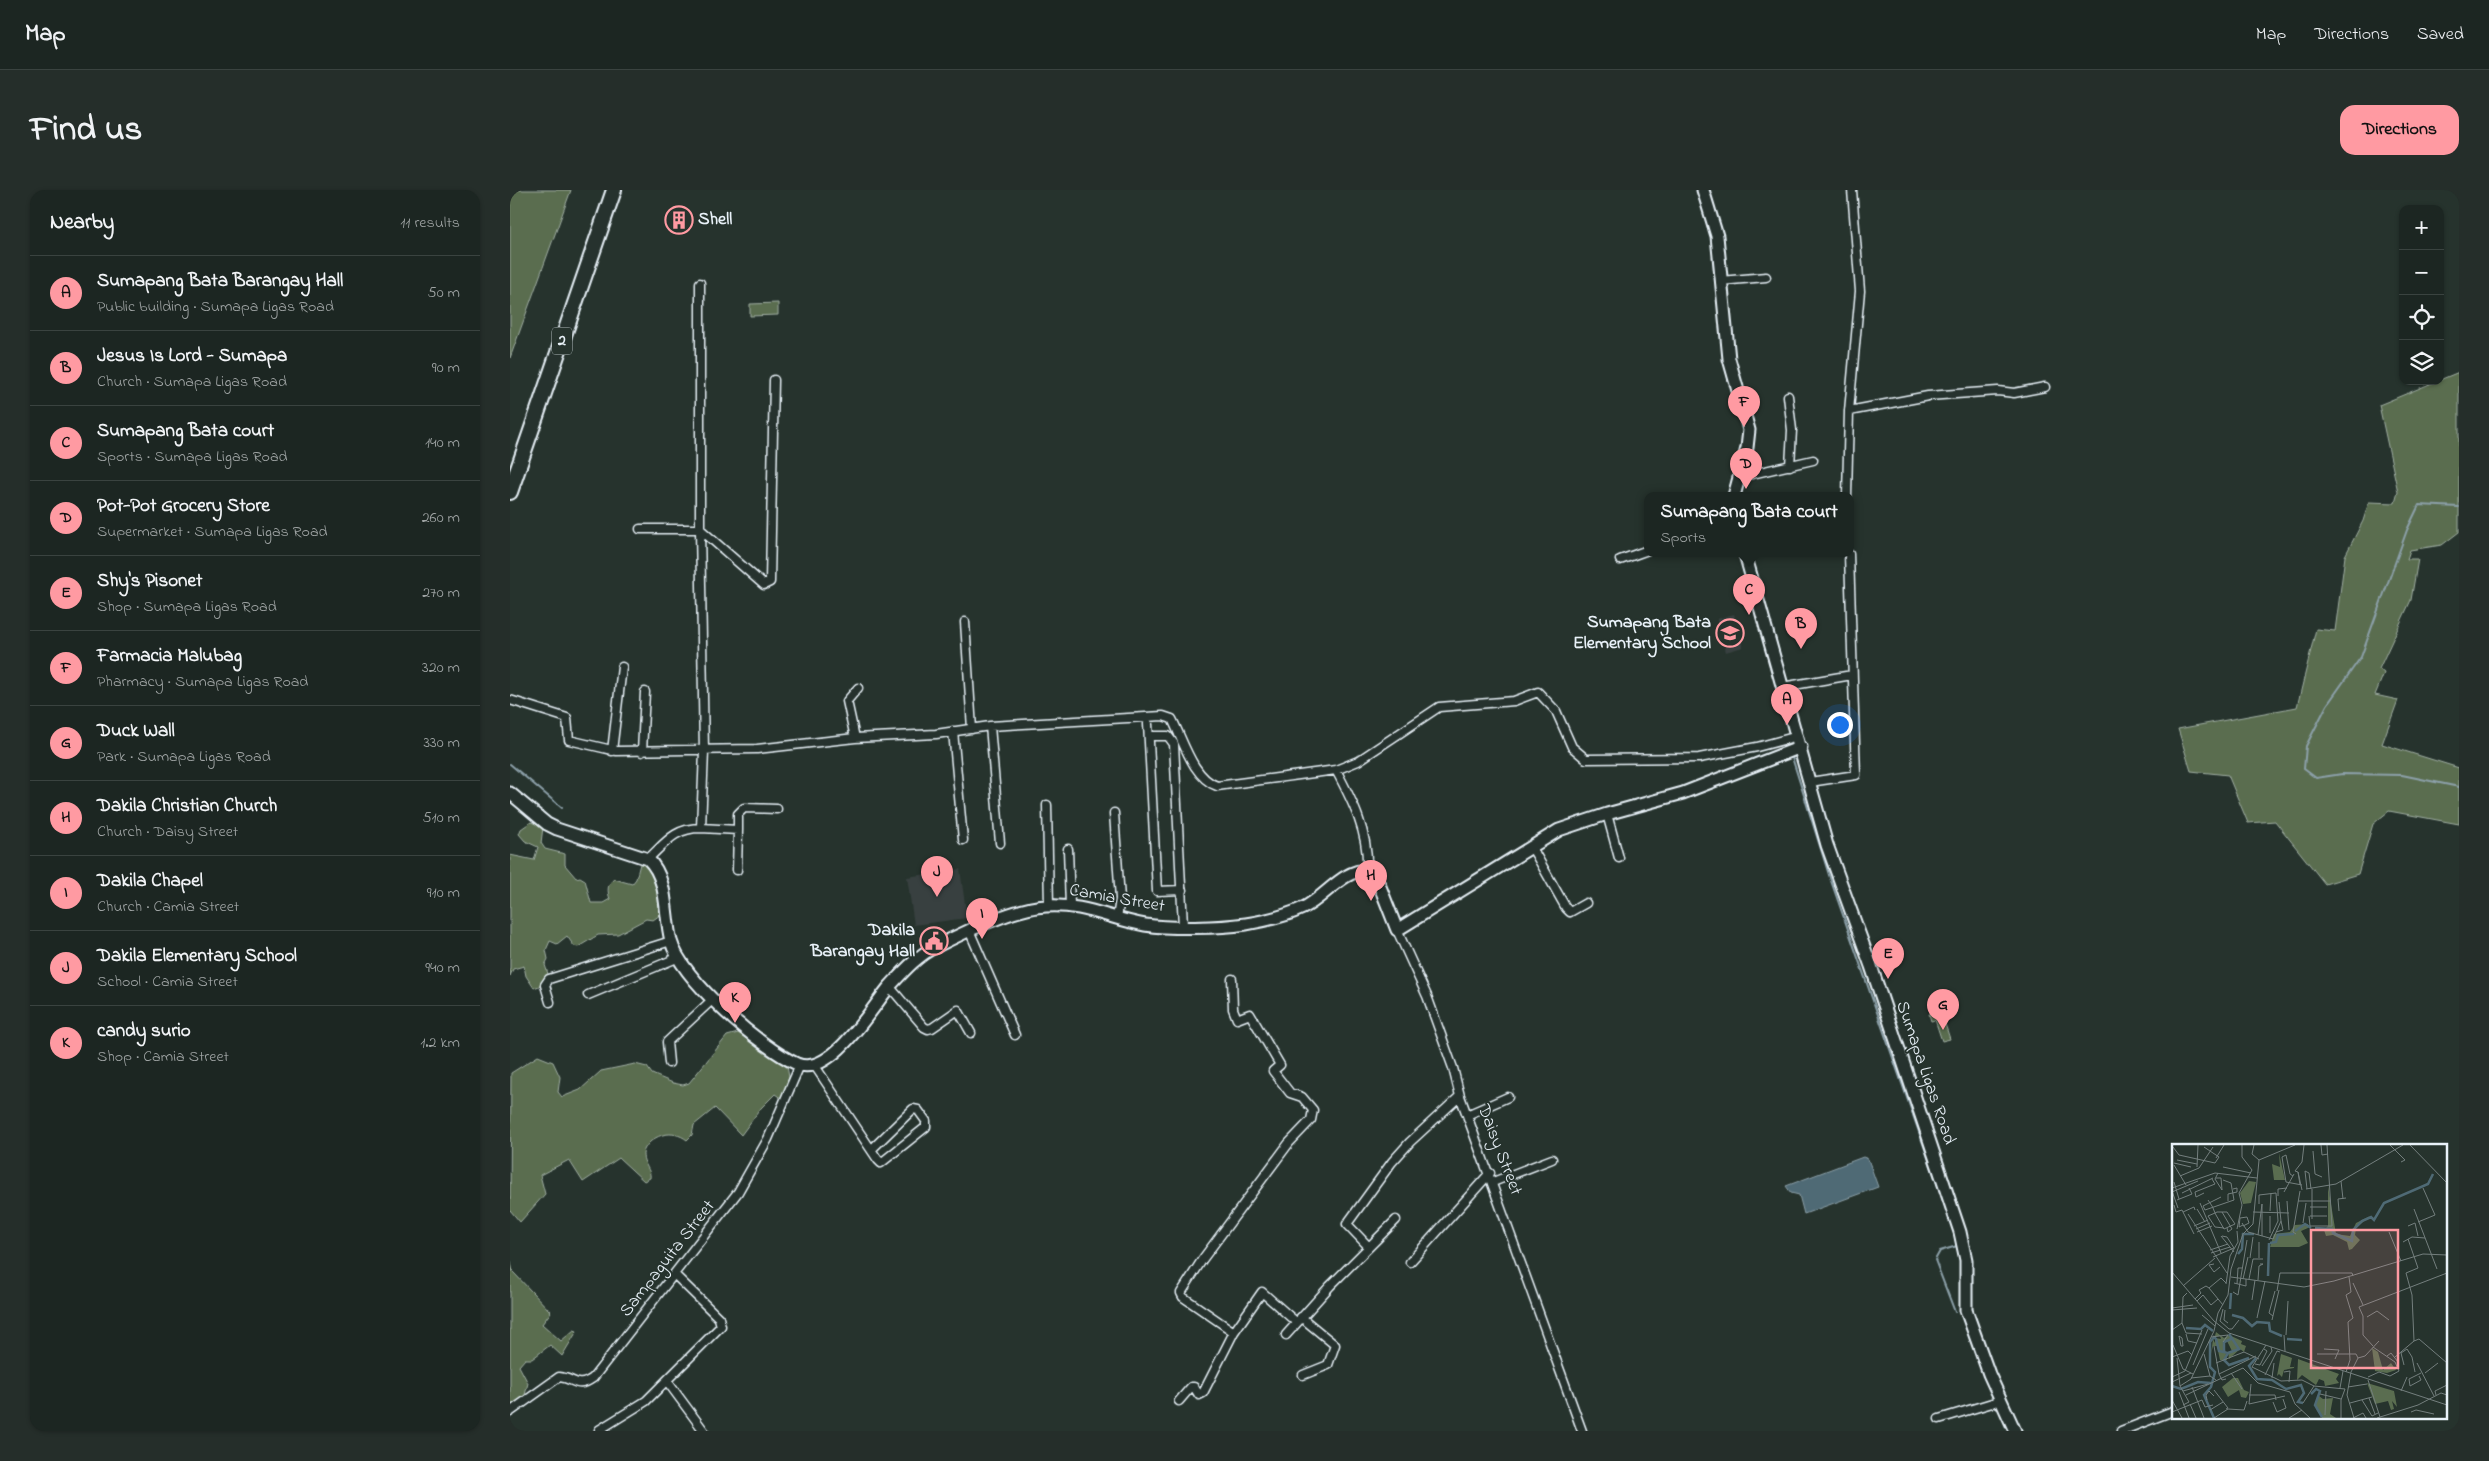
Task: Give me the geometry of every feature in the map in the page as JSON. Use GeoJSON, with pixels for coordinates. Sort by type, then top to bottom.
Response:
{"type":"FeatureCollection","features":[{"type":"Feature","properties":{"kind":"highway","name":"2"},"geometry":{"type":"LineString","coordinates":[[510,492],[614,190]]}},
{"type":"Feature","properties":{"kind":"street"},"geometry":{"type":"LineString","coordinates":[[1703,190],[1717,236],[1729,359],[1749,430],[1735,492]]}},
{"type":"Feature","properties":{"kind":"street"},"geometry":{"type":"LineString","coordinates":[[1847,492],[1850,392],[1860,291],[1852,190]]}},
{"type":"Feature","properties":{"kind":"street"},"geometry":{"type":"LineString","coordinates":[[1720,281],[1766,277]]}},
{"type":"Feature","properties":{"kind":"street"},"geometry":{"type":"LineString","coordinates":[[700,283],[700,529],[704,751],[701,828]]}},
{"type":"Feature","properties":{"kind":"street"},"geometry":{"type":"LineString","coordinates":[[640,529],[700,529],[764,585],[770,582],[774,380]]}},
{"type":"Feature","properties":{"kind":"street"},"geometry":{"type":"LineString","coordinates":[[1849,411],[1928,396],[1998,390],[2014,393],[2045,386]]}},
{"type":"Feature","properties":{"kind":"street"},"geometry":{"type":"LineString","coordinates":[[1788,396],[1792,430],[1790,466]]}},
{"type":"Feature","properties":{"kind":"street"},"geometry":{"type":"LineString","coordinates":[[1739,477],[1814,460]]}},
{"type":"Feature","properties":{"kind":"street"},"geometry":{"type":"LineString","coordinates":[[1620,560],[1644,551]]}},
{"type":"Feature","properties":{"kind":"street","name":"Sumapa Ligas Road"},"geometry":{"type":"LineString","coordinates":[[1747,557],[1782,687],[1838,877],[1871,966],[1946,1186],[1965,1254],[1966,1310],[1982,1356],[2014,1431]]}},
{"type":"Feature","properties":{"kind":"street"},"geometry":{"type":"LineString","coordinates":[[1810,782],[1856,774],[1849,557]]}},
{"type":"Feature","properties":{"kind":"street"},"geometry":{"type":"LineString","coordinates":[[965,622],[972,729]]}},
{"type":"Feature","properties":{"kind":"street"},"geometry":{"type":"LineString","coordinates":[[612,750],[622,667]]}},
{"type":"Feature","properties":{"kind":"street"},"geometry":{"type":"LineString","coordinates":[[1782,687],[1852,675]]}},
{"type":"Feature","properties":{"kind":"street"},"geometry":{"type":"LineString","coordinates":[[855,738],[847,701],[858,688]]}},
{"type":"Feature","properties":{"kind":"street"},"geometry":{"type":"LineString","coordinates":[[642,752],[645,692]]}},
{"type":"Feature","properties":{"kind":"street"},"geometry":{"type":"LineString","coordinates":[[510,700],[562,715],[569,722],[570,740],[612,750],[642,752],[757,749],[990,726],[1163,716],[1172,719],[1196,768],[1207,782],[1217,786],[1336,770],[1358,761],[1439,707],[1514,701],[1538,692],[1556,711],[1572,747],[1586,760],[1694,758],[1799,741]]}},
{"type":"Feature","properties":{"kind":"street"},"geometry":{"type":"LineString","coordinates":[[1148,724],[1156,891],[1182,890]]}},
{"type":"Feature","properties":{"kind":"street"},"geometry":{"type":"LineString","coordinates":[[990,726],[1000,843]]}},
{"type":"Feature","properties":{"kind":"street"},"geometry":{"type":"LineString","coordinates":[[953,731],[963,840]]}},
{"type":"Feature","properties":{"kind":"street"},"geometry":{"type":"LineString","coordinates":[[1149,736],[1168,736],[1174,744],[1184,926]]}},
{"type":"Feature","properties":{"kind":"street"},"geometry":{"type":"LineString","coordinates":[[1397,930],[1559,830],[1607,814],[1683,793],[1799,741]]}},
{"type":"Feature","properties":{"kind":"street"},"geometry":{"type":"LineString","coordinates":[[1336,770],[1354,804],[1368,850],[1367,870]]}},
{"type":"Feature","properties":{"kind":"street"},"geometry":{"type":"LineString","coordinates":[[510,793],[548,824],[557,829],[648,859],[654,864],[661,878],[671,940],[677,958],[713,1000],[770,1049],[800,1065],[815,1066],[878,1160],[885,1162],[926,1127],[926,1122],[918,1110],[913,1109],[872,1149]]}},
{"type":"Feature","properties":{"kind":"street"},"geometry":{"type":"LineString","coordinates":[[1047,806],[1049,906]]}},
{"type":"Feature","properties":{"kind":"street"},"geometry":{"type":"LineString","coordinates":[[737,870],[738,814],[744,808],[777,809]]}},
{"type":"Feature","properties":{"kind":"street"},"geometry":{"type":"LineString","coordinates":[[1114,813],[1120,899],[1117,918]]}},
{"type":"Feature","properties":{"kind":"street"},"geometry":{"type":"LineString","coordinates":[[1607,814],[1619,858]]}},
{"type":"Feature","properties":{"kind":"street"},"geometry":{"type":"LineString","coordinates":[[648,859],[677,832],[687,828],[738,830]]}},
{"type":"Feature","properties":{"kind":"street"},"geometry":{"type":"LineString","coordinates":[[1531,846],[1566,908],[1570,912],[1586,903]]}},
{"type":"Feature","properties":{"kind":"street"},"geometry":{"type":"LineString","coordinates":[[1068,849],[1070,906]]}},
{"type":"Feature","properties":{"kind":"street","name":"Daisy Street"},"geometry":{"type":"LineString","coordinates":[[1367,870],[1379,884],[1397,930],[1427,996],[1453,1068],[1460,1096],[1490,1173],[1582,1431]]}},
{"type":"Feature","properties":{"kind":"street","name":"Camia Street"},"geometry":{"type":"LineString","coordinates":[[815,1066],[853,1035],[890,987],[930,950],[981,925],[1049,906],[1070,906],[1094,910],[1145,925],[1244,924],[1304,908],[1352,873],[1367,870]]}},
{"type":"Feature","properties":{"kind":"street"},"geometry":{"type":"LineString","coordinates":[[969,930],[1015,1035]]}},
{"type":"Feature","properties":{"kind":"street"},"geometry":{"type":"LineString","coordinates":[[550,1002],[545,986],[549,979],[671,940]]}},
{"type":"Feature","properties":{"kind":"street"},"geometry":{"type":"LineString","coordinates":[[588,995],[677,958]]}},
{"type":"Feature","properties":{"kind":"street"},"geometry":{"type":"LineString","coordinates":[[1232,979],[1234,1009],[1237,1019],[1250,1014],[1280,1065],[1274,1071],[1290,1094],[1302,1096],[1313,1110],[1311,1120],[1289,1144],[1182,1289],[1184,1298],[1234,1332]]}},
{"type":"Feature","properties":{"kind":"street"},"geometry":{"type":"LineString","coordinates":[[890,987],[924,1027],[932,1028],[958,1010],[971,1033]]}},
{"type":"Feature","properties":{"kind":"street"},"geometry":{"type":"LineString","coordinates":[[670,1063],[667,1042],[713,1000]]}},
{"type":"Feature","properties":{"kind":"street","name":"Sampaguita Street"},"geometry":{"type":"LineString","coordinates":[[510,1412],[559,1377],[577,1384],[585,1384],[593,1378],[738,1192],[768,1138],[800,1065]]}},
{"type":"Feature","properties":{"kind":"street"},"geometry":{"type":"LineString","coordinates":[[1369,1247],[1347,1224],[1392,1162],[1410,1142],[1460,1096]]}},
{"type":"Feature","properties":{"kind":"street"},"geometry":{"type":"LineString","coordinates":[[1467,1114],[1508,1097]]}},
{"type":"Feature","properties":{"kind":"street"},"geometry":{"type":"LineString","coordinates":[[1493,1182],[1552,1159]]}},
{"type":"Feature","properties":{"kind":"street"},"geometry":{"type":"LineString","coordinates":[[1410,1262],[1490,1173]]}},
{"type":"Feature","properties":{"kind":"street"},"geometry":{"type":"LineString","coordinates":[[1286,1335],[1299,1319],[1396,1220]]}},
{"type":"Feature","properties":{"kind":"street"},"geometry":{"type":"LineString","coordinates":[[599,1430],[646,1401],[721,1326],[719,1318],[675,1275]]}},
{"type":"Feature","properties":{"kind":"street"},"geometry":{"type":"LineString","coordinates":[[1179,1401],[1191,1387],[1194,1386],[1199,1395],[1203,1393],[1234,1332],[1262,1292],[1335,1345],[1328,1365],[1303,1375]]}},
{"type":"Feature","properties":{"kind":"street"},"geometry":{"type":"LineString","coordinates":[[667,1381],[704,1431]]}},
{"type":"Feature","properties":{"kind":"street"},"geometry":{"type":"LineString","coordinates":[[1938,1419],[2002,1400]]}},
{"type":"Feature","properties":{"kind":"street"},"geometry":{"type":"LineString","coordinates":[[2121,1431],[2172,1412]]}},
{"type":"Feature","properties":{"kind":"shaded area","name":"Sumapang Bata Elementary School"},"geometry":{"type":"Polygon","coordinates":[[[1734,614],[1743,647],[1726,652],[1717,619],[1734,614]]]}},
{"type":"Feature","properties":{"kind":"shaded area"},"geometry":{"type":"Polygon","coordinates":[[[960,869],[967,918],[914,925],[907,877],[960,869]]]}},
{"type":"Feature","properties":{"kind":"green space"},"geometry":{"type":"Polygon","coordinates":[[[510,190],[571,190],[510,358],[510,190]]]}},
{"type":"Feature","properties":{"kind":"green space"},"geometry":{"type":"Polygon","coordinates":[[[778,303],[778,315],[750,316],[750,304],[778,303]]]}},
{"type":"Feature","properties":{"kind":"green space"},"geometry":{"type":"Polygon","coordinates":[[[2459,372],[2459,532],[2442,545],[2410,550],[2407,559],[2418,559],[2411,600],[2379,669],[2384,673],[2375,695],[2398,700],[2382,744],[2459,768],[2459,824],[2389,811],[2373,824],[2358,874],[2325,884],[2275,821],[2248,823],[2228,775],[2191,771],[2178,729],[2297,707],[2316,629],[2335,631],[2345,556],[2363,521],[2369,502],[2395,503],[2398,492],[2379,405],[2427,385],[2444,385],[2444,378],[2459,372]]]}},
{"type":"Feature","properties":{"kind":"green space"},"geometry":{"type":"Polygon","coordinates":[[[531,822],[543,827],[541,843],[545,849],[565,854],[565,865],[576,878],[580,877],[585,880],[591,903],[603,903],[610,899],[608,888],[614,879],[632,884],[636,879],[641,860],[656,873],[663,913],[653,920],[646,919],[618,934],[598,935],[578,947],[574,946],[567,936],[557,944],[550,941],[546,950],[548,959],[545,965],[549,977],[544,984],[534,988],[526,976],[524,966],[513,969],[510,976],[510,855],[534,860],[538,847],[525,841],[519,834],[521,829],[531,822]]]}},
{"type":"Feature","properties":{"kind":"green space"},"geometry":{"type":"Polygon","coordinates":[[[1940,1009],[1950,1039],[1942,1041],[1935,1020],[1931,1021],[1929,1014],[1940,1009]]]}},
{"type":"Feature","properties":{"kind":"green space"},"geometry":{"type":"Polygon","coordinates":[[[738,1033],[786,1061],[789,1077],[782,1099],[775,1094],[761,1108],[741,1135],[715,1108],[694,1125],[692,1135],[687,1140],[670,1134],[659,1136],[649,1143],[643,1152],[643,1156],[650,1178],[644,1181],[619,1158],[583,1182],[569,1160],[540,1175],[545,1194],[520,1222],[510,1210],[511,1073],[538,1056],[553,1062],[560,1077],[558,1092],[562,1097],[580,1090],[601,1071],[635,1064],[647,1067],[652,1074],[683,1085],[689,1083],[727,1036],[738,1033]]]}},
{"type":"Feature","properties":{"kind":"green space"},"geometry":{"type":"Polygon","coordinates":[[[510,1258],[513,1272],[551,1312],[542,1324],[561,1341],[574,1330],[577,1331],[562,1356],[550,1345],[532,1359],[525,1359],[519,1366],[528,1383],[525,1395],[510,1410],[510,1258]]]}},
{"type":"Feature","properties":{"kind":"water"},"geometry":{"type":"Polygon","coordinates":[[[1863,1157],[1868,1159],[1878,1187],[1804,1214],[1799,1195],[1791,1193],[1786,1186],[1863,1157]]]}},
{"type":"Feature","properties":{"kind":"waterway"},"geometry":{"type":"LineString","coordinates":[[2459,507],[2419,505],[2407,530],[2361,657],[2327,705],[2306,746],[2304,769],[2316,778],[2342,774],[2402,775],[2459,787]]}},
{"type":"Feature","properties":{"kind":"waterway"},"geometry":{"type":"LineString","coordinates":[[1791,754],[1829,875],[1955,1235]]}},
{"type":"Feature","properties":{"kind":"waterway"},"geometry":{"type":"LineString","coordinates":[[510,764],[562,808]]}},
{"type":"Feature","properties":{"kind":"waterway"},"geometry":{"type":"LineString","coordinates":[[1955,1312],[1935,1260],[1940,1251],[1957,1246],[1957,1242]]}},
{"type":"Feature","properties":{"kind":"place","name":"Shell"},"geometry":{"type":"Point","coordinates":[679,220]}},
{"type":"Feature","properties":{"kind":"place","name":"Farmacia Malubag"},"geometry":{"type":"Point","coordinates":[1744,427]}},
{"type":"Feature","properties":{"kind":"place","name":"Pot-Pot Grocery Store"},"geometry":{"type":"Point","coordinates":[1746,489]}},
{"type":"Feature","properties":{"kind":"place","name":"Sumapang Bata court"},"geometry":{"type":"Point","coordinates":[1749,615]}},
{"type":"Feature","properties":{"kind":"place","name":"Sumapang Bata Elementary School"},"geometry":{"type":"Point","coordinates":[1730,633]}},
{"type":"Feature","properties":{"kind":"place","name":"Jesus Is Lord - Sumapa"},"geometry":{"type":"Point","coordinates":[1801,649]}},
{"type":"Feature","properties":{"kind":"place","name":"Sumapang Bata Barangay Hall"},"geometry":{"type":"Point","coordinates":[1787,725]}},
{"type":"Feature","properties":{"kind":"place","name":"Dakila Elementary School"},"geometry":{"type":"Point","coordinates":[937,897]}},
{"type":"Feature","properties":{"kind":"place","name":"Dakila Christian Church"},"geometry":{"type":"Point","coordinates":[1371,901]}},
{"type":"Feature","properties":{"kind":"place","name":"Dakila Chapel"},"geometry":{"type":"Point","coordinates":[982,939]}},
{"type":"Feature","properties":{"kind":"place","name":"Dakila Barangay Hall"},"geometry":{"type":"Point","coordinates":[934,941]}},
{"type":"Feature","properties":{"kind":"place","name":"Shy's Pisonet"},"geometry":{"type":"Point","coordinates":[1888,979]}},
{"type":"Feature","properties":{"kind":"place","name":"candy surio"},"geometry":{"type":"Point","coordinates":[735,1023]}},
{"type":"Feature","properties":{"kind":"place","name":"Duck Wall"},"geometry":{"type":"Point","coordinates":[1943,1030]}}]}
